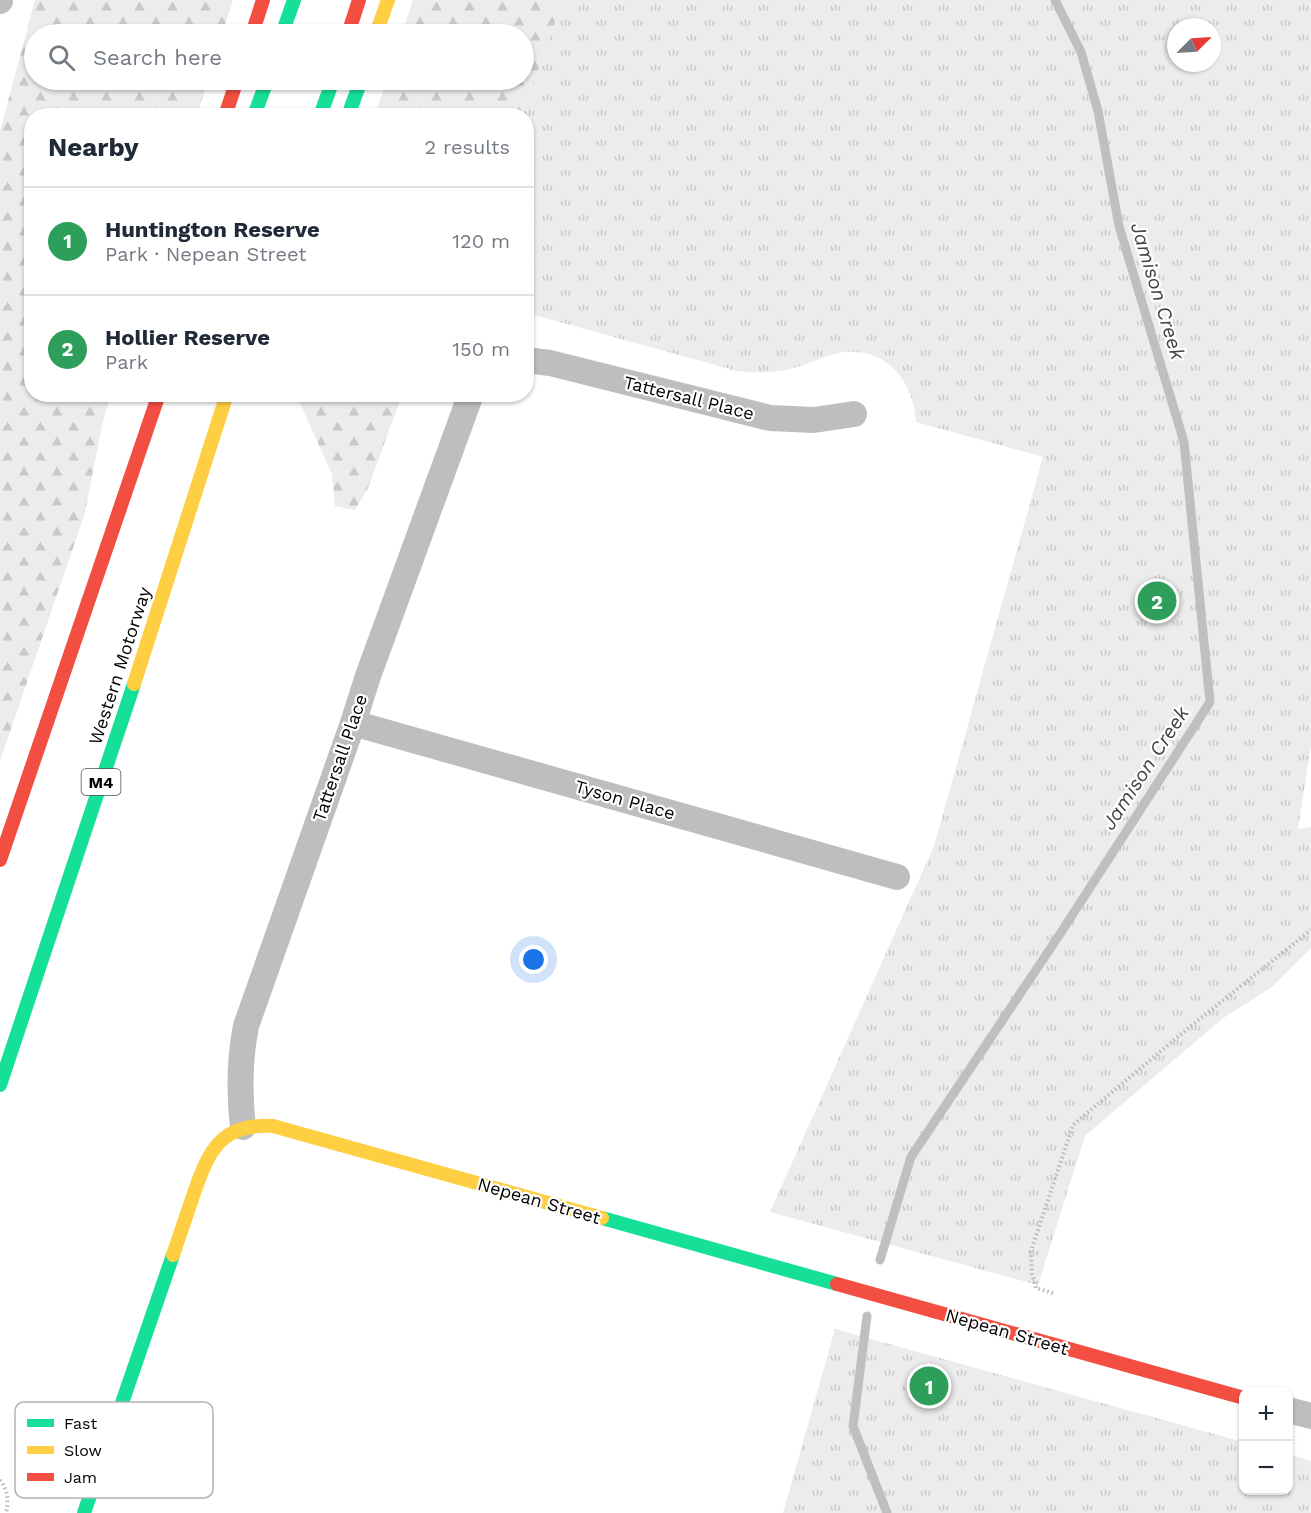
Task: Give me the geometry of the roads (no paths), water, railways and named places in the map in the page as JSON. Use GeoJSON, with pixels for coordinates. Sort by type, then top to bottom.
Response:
{"type":"FeatureCollection","features":[{"type":"Feature","properties":{"kind":"main road"},"geometry":{"type":"LineString","coordinates":[[255,24],[263,0]]}},
{"type":"Feature","properties":{"kind":"main road"},"geometry":{"type":"LineString","coordinates":[[286,24],[294,0]]}},
{"type":"Feature","properties":{"kind":"main road"},"geometry":{"type":"LineString","coordinates":[[351,24],[359,0]]}},
{"type":"Feature","properties":{"kind":"main road"},"geometry":{"type":"LineString","coordinates":[[380,24],[388,0]]}},
{"type":"Feature","properties":{"kind":"main road"},"geometry":{"type":"LineString","coordinates":[[228,108],[234,90]]}},
{"type":"Feature","properties":{"kind":"main road"},"geometry":{"type":"LineString","coordinates":[[257,108],[263,90]]}},
{"type":"Feature","properties":{"kind":"main road"},"geometry":{"type":"LineString","coordinates":[[324,108],[330,90]]}},
{"type":"Feature","properties":{"kind":"main road"},"geometry":{"type":"LineString","coordinates":[[351,108],[357,90]]}},
{"type":"Feature","properties":{"kind":"main road"},"geometry":{"type":"LineString","coordinates":[[140,451],[146,402]]}},
{"type":"Feature","properties":{"kind":"main road"},"geometry":{"type":"LineString","coordinates":[[0,860],[156,402]]}},
{"type":"Feature","properties":{"kind":"main road","name":"Western Motorway"},"geometry":{"type":"LineString","coordinates":[[0,1085],[110,758],[224,402]]}},
{"type":"Feature","properties":{"kind":"main road","name":"M4"},"geometry":{"type":"LineString","coordinates":[[198,478],[236,402]]}},
{"type":"Feature","properties":{"kind":"main road","name":"Nepean Street"},"geometry":{"type":"LineString","coordinates":[[243,1127],[273,1126],[1239,1397]]}},
{"type":"Feature","properties":{"kind":"main road"},"geometry":{"type":"LineString","coordinates":[[122,1402],[205,1161],[224,1138],[243,1127]]}},
{"type":"Feature","properties":{"kind":"main road"},"geometry":{"type":"LineString","coordinates":[[84,1513],[89,1498]]}},
{"type":"Feature","properties":{"kind":"street","name":"Tattersall Place"},"geometry":{"type":"LineString","coordinates":[[534,361],[550,363],[770,418],[792,421],[814,420],[854,414]]}},
{"type":"Feature","properties":{"kind":"street","name":"Tattersall Place"},"geometry":{"type":"LineString","coordinates":[[243,1127],[239,1095],[246,1026],[368,676],[468,402]]}},
{"type":"Feature","properties":{"kind":"street","name":"Tyson Place"},"geometry":{"type":"LineString","coordinates":[[353,723],[897,876]]}},
{"type":"Feature","properties":{"kind":"street"},"geometry":{"type":"LineString","coordinates":[[1293,1411],[1311,1416]]}},
{"type":"Feature","properties":{"kind":"waterway","name":"Jamison Creek"},"geometry":{"type":"LineString","coordinates":[[880,1260],[911,1157],[1058,937],[1210,702],[1184,442],[1119,226],[1098,111],[1081,52],[1055,0]]}},
{"type":"Feature","properties":{"kind":"waterway","name":"Jamison Creek"},"geometry":{"type":"LineString","coordinates":[[867,1316],[853,1426],[887,1513]]}},
{"type":"Feature","properties":{"kind":"place","name":"Hollier Reserve"},"geometry":{"type":"Point","coordinates":[1157,601]}},
{"type":"Feature","properties":{"kind":"place","name":"Huntington Reserve"},"geometry":{"type":"Point","coordinates":[929,1386]}}]}
